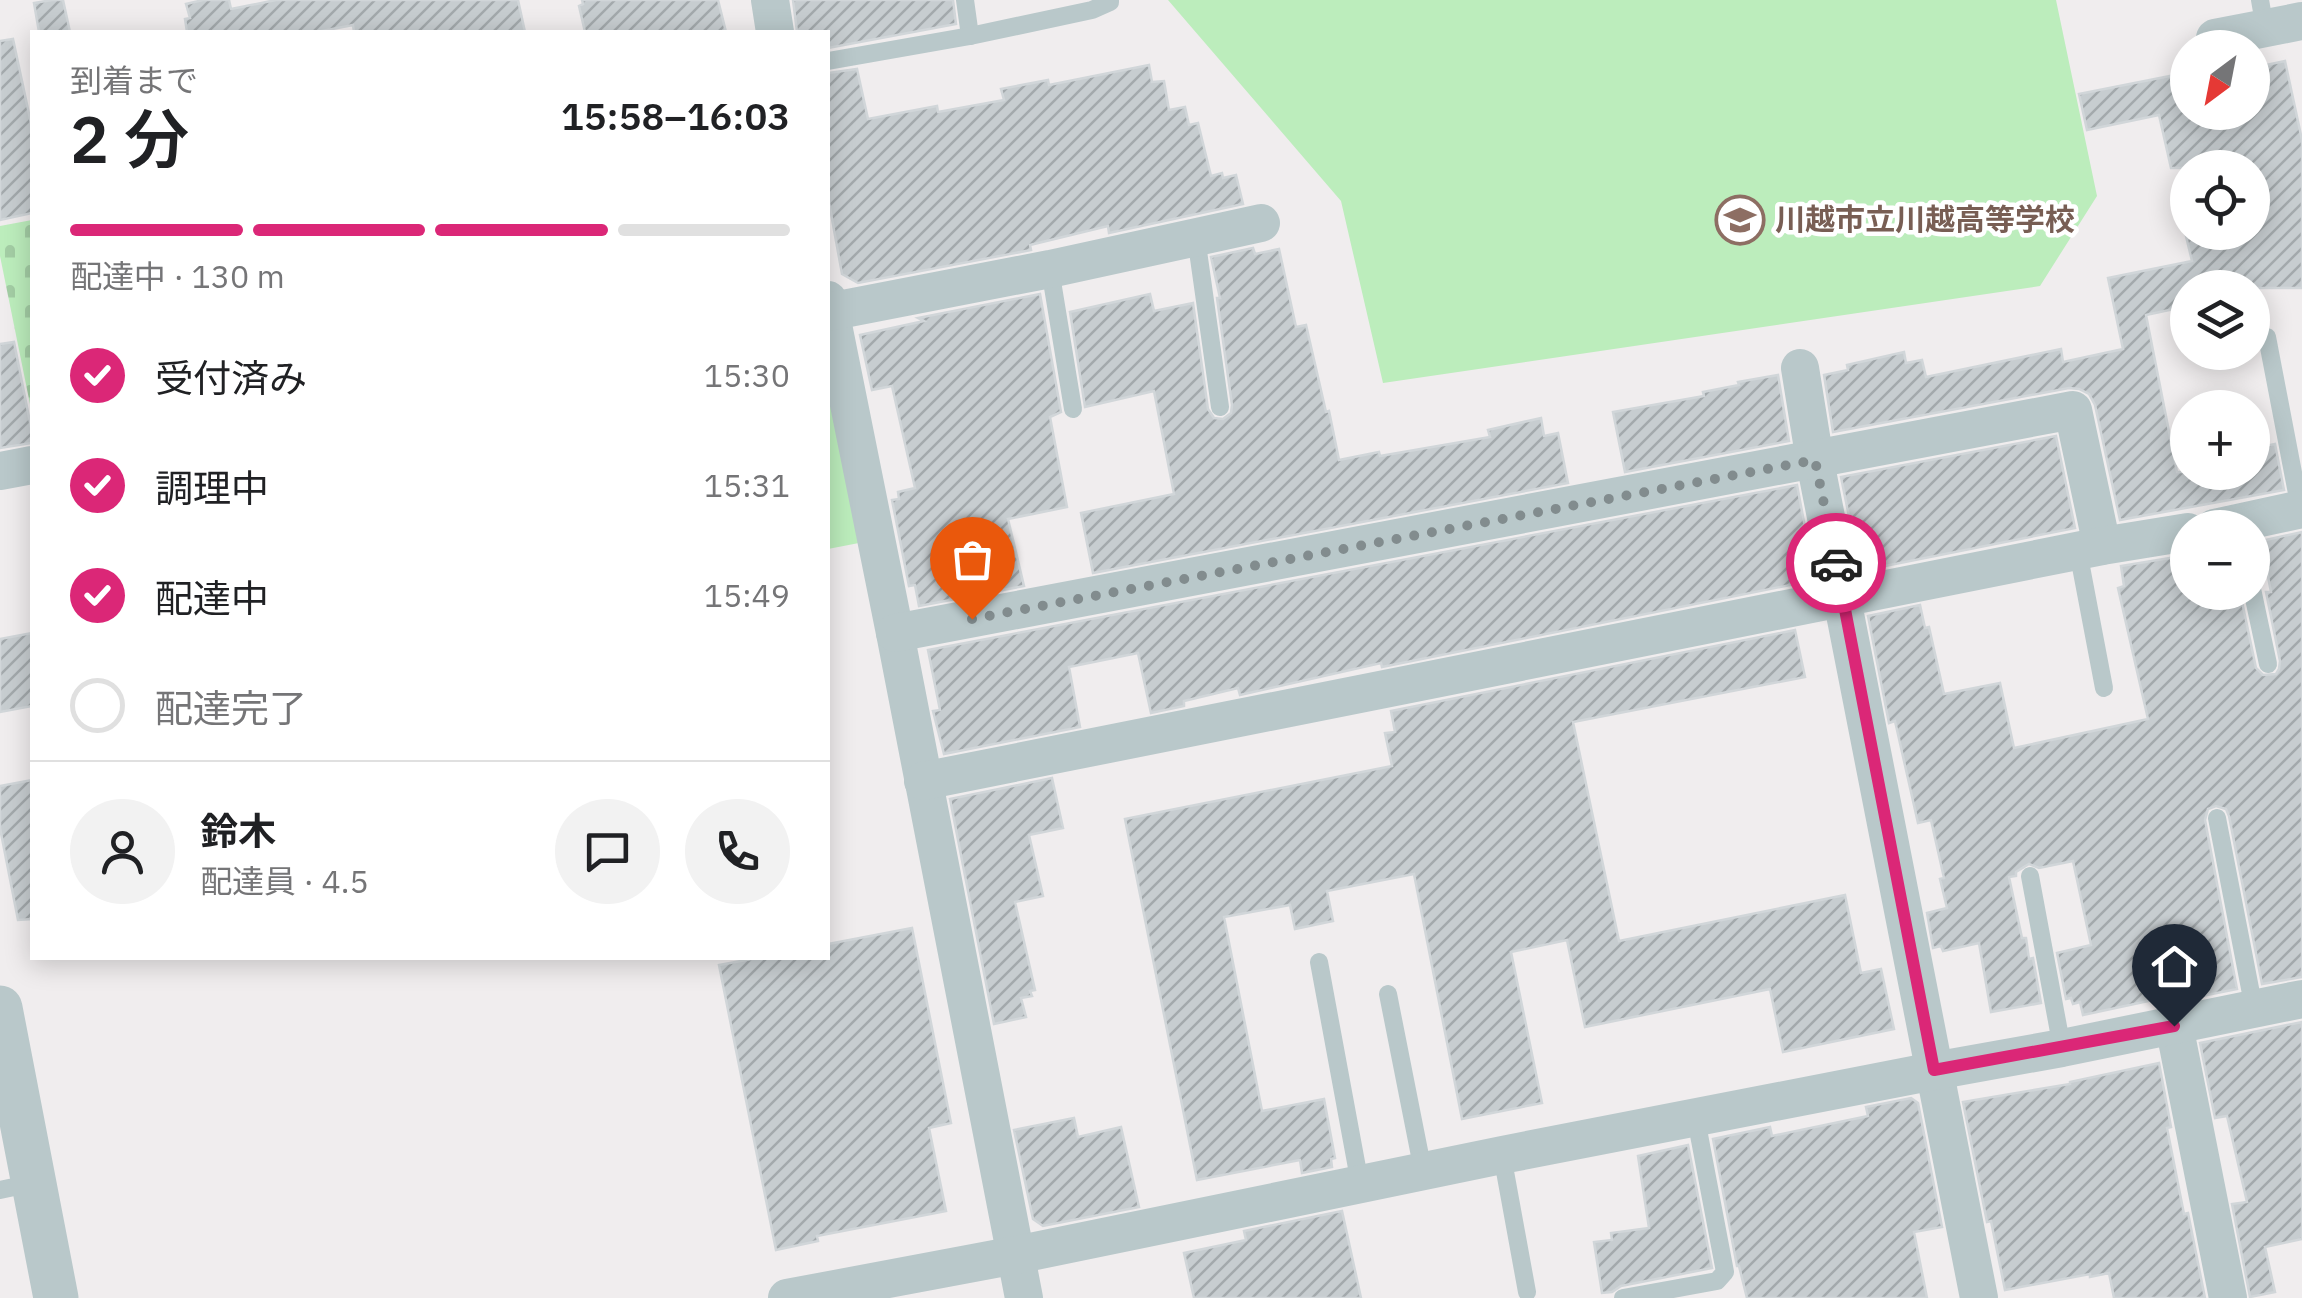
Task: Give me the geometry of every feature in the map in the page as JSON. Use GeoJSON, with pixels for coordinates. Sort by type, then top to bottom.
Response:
{"type":"FeatureCollection","features":[{"type":"Feature","properties":{"kind":"street"},"geometry":{"type":"LineString","coordinates":[[770,0],[776,30]]}},
{"type":"Feature","properties":{"kind":"street"},"geometry":{"type":"LineString","coordinates":[[2231,30],[2262,14],[2302,22]]}},
{"type":"Feature","properties":{"kind":"street"},"geometry":{"type":"LineString","coordinates":[[830,308],[1050,270],[1261,223]]}},
{"type":"Feature","properties":{"kind":"street"},"geometry":{"type":"LineString","coordinates":[[830,318],[1024,1298]]}},
{"type":"Feature","properties":{"kind":"street"},"geometry":{"type":"LineString","coordinates":[[1800,368],[1979,1298]]}},
{"type":"Feature","properties":{"kind":"street"},"geometry":{"type":"LineString","coordinates":[[895,633],[2073,410],[2090,549]]}},
{"type":"Feature","properties":{"kind":"street"},"geometry":{"type":"LineString","coordinates":[[0,472],[30,465]]}},
{"type":"Feature","properties":{"kind":"street"},"geometry":{"type":"LineString","coordinates":[[2270,517],[2301,509]]}},
{"type":"Feature","properties":{"kind":"street"},"geometry":{"type":"LineString","coordinates":[[923,781],[2170,535]]}},
{"type":"Feature","properties":{"kind":"street"},"geometry":{"type":"LineString","coordinates":[[787,1298],[2302,1000]]}},
{"type":"Feature","properties":{"kind":"street"},"geometry":{"type":"LineString","coordinates":[[0,1008],[16,1186],[56,1298]]}},
{"type":"Feature","properties":{"kind":"street"},"geometry":{"type":"LineString","coordinates":[[2174,1026],[2228,1298]]}},
{"type":"Feature","properties":{"kind":"lane"},"geometry":{"type":"LineString","coordinates":[[965,0],[970,36]]}},
{"type":"Feature","properties":{"kind":"lane"},"geometry":{"type":"LineString","coordinates":[[830,61],[1092,10],[1110,0]]}},
{"type":"Feature","properties":{"kind":"lane"},"geometry":{"type":"LineString","coordinates":[[1196,238],[1220,406]]}},
{"type":"Feature","properties":{"kind":"lane"},"geometry":{"type":"LineString","coordinates":[[1050,270],[1073,410]]}},
{"type":"Feature","properties":{"kind":"lane"},"geometry":{"type":"LineString","coordinates":[[2270,352],[2301,509]]}},
{"type":"Feature","properties":{"kind":"lane"},"geometry":{"type":"LineString","coordinates":[[2090,549],[2104,688]]}},
{"type":"Feature","properties":{"kind":"lane"},"geometry":{"type":"LineString","coordinates":[[2256,610],[2268,664]]}},
{"type":"Feature","properties":{"kind":"lane"},"geometry":{"type":"LineString","coordinates":[[2216,818],[2254,1009]]}},
{"type":"Feature","properties":{"kind":"lane"},"geometry":{"type":"LineString","coordinates":[[2030,876],[2062,1048]]}},
{"type":"Feature","properties":{"kind":"lane"},"geometry":{"type":"LineString","coordinates":[[1320,962],[1360,1184]]}},
{"type":"Feature","properties":{"kind":"lane"},"geometry":{"type":"LineString","coordinates":[[1388,994],[1423,1172]]}},
{"type":"Feature","properties":{"kind":"lane"},"geometry":{"type":"LineString","coordinates":[[1623,1298],[1717,1281],[1725,1272],[1696,1119]]}},
{"type":"Feature","properties":{"kind":"lane"},"geometry":{"type":"LineString","coordinates":[[1502,1155],[1527,1292]]}},
{"type":"Feature","properties":{"kind":"green space","name":"川越市立川越高等学校"},"geometry":{"type":"Polygon","coordinates":[[[1168,0],[2056,0],[2097,196],[2040,286],[1383,383],[1341,201],[1168,0]]]}},
{"type":"Feature","properties":{"kind":"green space"},"geometry":{"type":"Polygon","coordinates":[[[30,220],[30,404],[0,256],[0,226],[30,220]]]}},
{"type":"Feature","properties":{"kind":"green space"},"geometry":{"type":"Polygon","coordinates":[[[830,393],[864,542],[830,549],[830,393]]]}},
{"type":"Feature","properties":{"kind":"building"},"geometry":{"type":"Polygon","coordinates":[[[63,0],[70,30],[39,30],[34,3],[63,0]]]}},
{"type":"Feature","properties":{"kind":"building"},"geometry":{"type":"Polygon","coordinates":[[[229,0],[231,9],[276,0],[518,0],[525,30],[354,30],[353,25],[327,30],[187,30],[185,19],[190,18],[186,4],[229,0]]]}},
{"type":"Feature","properties":{"kind":"building"},"geometry":{"type":"Polygon","coordinates":[[[582,0],[718,0],[726,30],[585,30],[579,6],[582,0]]]}},
{"type":"Feature","properties":{"kind":"building"},"geometry":{"type":"Polygon","coordinates":[[[793,0],[953,0],[956,24],[830,48],[830,30],[797,30],[793,0]]]}},
{"type":"Feature","properties":{"kind":"building"},"geometry":{"type":"Polygon","coordinates":[[[13,39],[30,119],[30,213],[0,220],[0,41],[13,39]]]}},
{"type":"Feature","properties":{"kind":"building"},"geometry":{"type":"Polygon","coordinates":[[[2285,61],[2302,140],[2302,288],[2270,288],[2270,270],[2170,270],[2170,310],[2146,315],[2170,437],[2170,490],[2270,490],[2270,445],[2275,444],[2284,490],[2120,520],[2095,405],[2089,394],[2079,389],[1833,432],[1824,375],[1848,370],[1847,365],[1904,352],[1906,363],[1922,360],[1926,377],[2061,349],[2063,362],[2123,349],[2108,278],[2192,261],[2189,250],[2270,250],[2270,150],[2170,150],[2170,164],[2159,115],[2087,130],[2079,94],[2170,76],[2170,130],[2270,130],[2270,64],[2285,61]]]}},
{"type":"Feature","properties":{"kind":"building"},"geometry":{"type":"Polygon","coordinates":[[[1149,65],[1152,82],[1164,81],[1169,110],[1185,107],[1189,125],[1198,123],[1211,176],[1236,175],[1243,204],[1109,233],[1108,226],[1030,245],[1031,250],[858,283],[842,274],[830,208],[830,73],[857,69],[868,119],[937,106],[938,112],[1004,100],[1001,89],[1048,80],[1049,85],[1149,65]]]}},
{"type":"Feature","properties":{"kind":"building"},"geometry":{"type":"Polygon","coordinates":[[[1253,248],[1255,254],[1279,249],[1296,327],[1306,325],[1339,460],[1490,437],[1488,430],[1541,418],[1544,436],[1558,433],[1568,483],[1093,573],[1081,513],[1174,494],[1154,391],[1085,407],[1070,312],[1150,294],[1154,311],[1193,303],[1208,409],[1214,418],[1223,419],[1231,413],[1232,405],[1220,298],[1211,257],[1253,248]]]}},
{"type":"Feature","properties":{"kind":"building"},"geometry":{"type":"Polygon","coordinates":[[[1040,294],[1061,412],[1050,417],[1067,507],[1008,519],[1024,586],[919,606],[915,585],[909,586],[892,500],[899,499],[898,492],[915,488],[892,386],[872,390],[860,335],[924,321],[918,318],[1040,294]]]}},
{"type":"Feature","properties":{"kind":"building"},"geometry":{"type":"Polygon","coordinates":[[[14,342],[30,422],[30,443],[0,448],[0,344],[14,342]]]}},
{"type":"Feature","properties":{"kind":"building"},"geometry":{"type":"Polygon","coordinates":[[[1778,375],[1789,441],[1625,472],[1613,412],[1704,396],[1703,392],[1739,385],[1738,382],[1778,375]]]}},
{"type":"Feature","properties":{"kind":"building"},"geometry":{"type":"Polygon","coordinates":[[[2056,436],[2075,528],[1860,571],[1841,477],[2056,436]]]}},
{"type":"Feature","properties":{"kind":"building"},"geometry":{"type":"Polygon","coordinates":[[[1797,485],[1815,580],[1382,667],[1381,663],[1240,695],[1238,688],[1151,713],[1138,653],[1069,667],[1080,727],[944,754],[933,711],[940,710],[928,650],[1797,485]]]}},
{"type":"Feature","properties":{"kind":"building"},"geometry":{"type":"Polygon","coordinates":[[[2302,532],[2302,977],[2262,984],[2229,816],[2226,809],[2216,806],[2208,809],[2205,820],[2237,989],[2182,1000],[2181,994],[2083,1015],[2080,1002],[2073,1004],[2071,998],[2066,999],[2057,953],[2091,945],[2073,861],[2039,868],[2029,864],[2009,877],[2022,938],[2026,938],[2029,959],[2033,958],[2041,1003],[1991,1012],[1979,943],[1943,951],[1941,946],[1933,948],[1927,913],[1947,908],[1940,879],[1944,878],[1931,820],[1918,823],[1895,721],[1889,723],[1868,616],[1920,605],[1944,694],[2000,683],[2014,748],[2148,719],[2118,588],[2124,586],[2121,566],[2170,558],[2170,610],[2244,610],[2256,668],[2263,675],[2276,674],[2280,661],[2270,610],[2270,539],[2302,532]]]}},
{"type":"Feature","properties":{"kind":"building"},"geometry":{"type":"Polygon","coordinates":[[[1795,630],[1805,677],[1573,722],[1619,941],[1845,895],[1861,973],[1881,969],[1894,1029],[1783,1052],[1770,989],[1585,1027],[1567,940],[1511,952],[1542,1103],[1462,1119],[1414,874],[1327,891],[1333,921],[1295,929],[1290,905],[1224,917],[1262,1111],[1324,1099],[1335,1158],[1331,1159],[1332,1167],[1302,1173],[1300,1160],[1197,1180],[1125,819],[1392,766],[1385,733],[1395,732],[1391,711],[1795,630]]]}},
{"type":"Feature","properties":{"kind":"building"},"geometry":{"type":"Polygon","coordinates":[[[30,633],[30,706],[0,712],[0,639],[30,633]]]}},
{"type":"Feature","properties":{"kind":"building"},"geometry":{"type":"Polygon","coordinates":[[[1052,778],[1063,828],[1029,835],[1043,896],[1015,902],[1035,990],[1030,991],[1032,996],[1021,998],[1026,1017],[994,1024],[950,799],[1052,778]]]}},
{"type":"Feature","properties":{"kind":"building"},"geometry":{"type":"Polygon","coordinates":[[[30,780],[30,919],[18,920],[0,828],[0,786],[30,780]]]}},
{"type":"Feature","properties":{"kind":"building"},"geometry":{"type":"Polygon","coordinates":[[[912,928],[951,1123],[929,1128],[946,1211],[817,1236],[818,1241],[776,1250],[719,965],[746,960],[830,960],[830,944],[912,928]]]}},
{"type":"Feature","properties":{"kind":"building"},"geometry":{"type":"Polygon","coordinates":[[[2302,1022],[2302,1239],[2265,1247],[2275,1292],[2250,1297],[2232,1204],[2247,1202],[2227,1116],[2215,1118],[2200,1043],[2302,1022]]]}},
{"type":"Feature","properties":{"kind":"building"},"geometry":{"type":"Polygon","coordinates":[[[2159,1063],[2171,1127],[2167,1128],[2205,1298],[2114,1298],[2109,1273],[2005,1290],[1963,1102],[2070,1084],[2159,1063]]]}},
{"type":"Feature","properties":{"kind":"building"},"geometry":{"type":"Polygon","coordinates":[[[1911,1098],[1918,1103],[1942,1227],[1914,1232],[1927,1298],[1747,1298],[1737,1266],[1713,1139],[1770,1127],[1772,1136],[1868,1116],[1866,1107],[1911,1098]]]}},
{"type":"Feature","properties":{"kind":"building"},"geometry":{"type":"Polygon","coordinates":[[[1074,1118],[1078,1137],[1121,1127],[1139,1207],[1043,1226],[1033,1219],[1014,1130],[1074,1118]]]}},
{"type":"Feature","properties":{"kind":"building"},"geometry":{"type":"Polygon","coordinates":[[[1688,1145],[1712,1268],[1602,1293],[1594,1242],[1612,1240],[1611,1233],[1649,1228],[1638,1156],[1688,1145]]]}},
{"type":"Feature","properties":{"kind":"building"},"geometry":{"type":"Polygon","coordinates":[[[1342,1211],[1361,1298],[1194,1298],[1184,1253],[1246,1240],[1244,1231],[1342,1211]]]}},
{"type":"Feature","properties":{"kind":"way so far"},"geometry":{"type":"LineString","coordinates":[[972,619],[1815,460],[1836,563]]}},
{"type":"Feature","properties":{"kind":"place","name":"川越市立川越高等学校"},"geometry":{"type":"Point","coordinates":[1740,220]}},
{"type":"Feature","properties":{"kind":"route"},"geometry":{"type":"LineString","coordinates":[[1836,563],[1934,1070],[2174,1026]]}}]}
